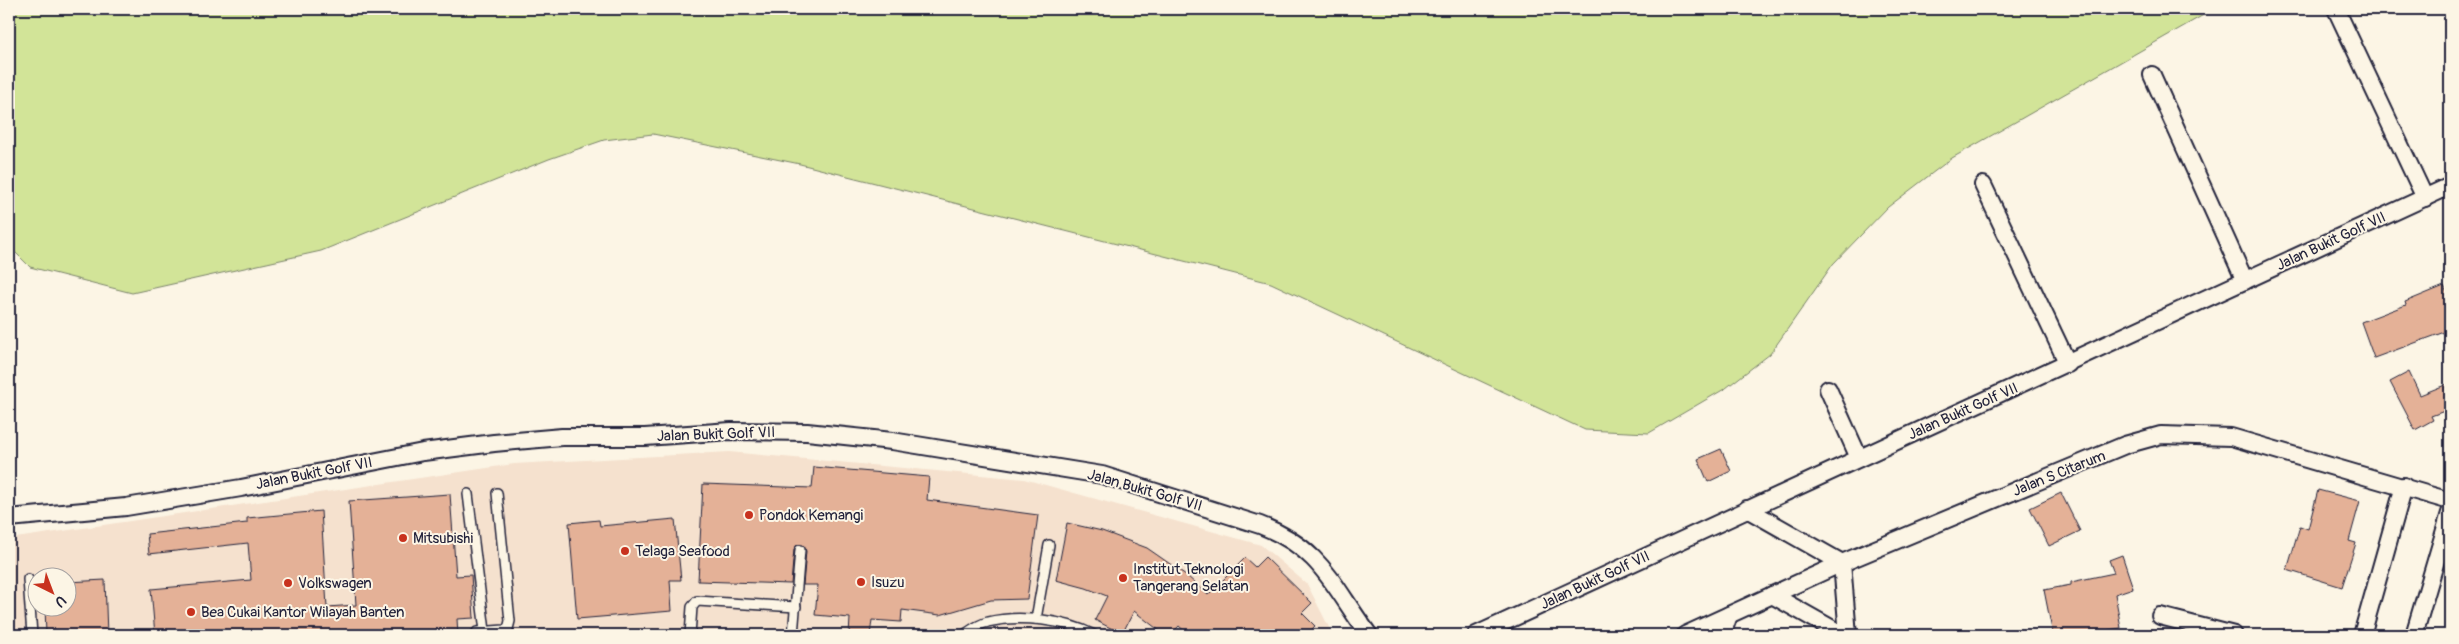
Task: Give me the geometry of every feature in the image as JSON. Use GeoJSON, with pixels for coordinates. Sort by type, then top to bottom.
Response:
{"type":"FeatureCollection","features":[{"type":"Feature","properties":{"kind":"street"},"geometry":{"type":"LineString","coordinates":[[2336,9],[2425,198]]}},
{"type":"Feature","properties":{"kind":"street"},"geometry":{"type":"LineString","coordinates":[[2152,75],[2246,281]]}},
{"type":"Feature","properties":{"kind":"street"},"geometry":{"type":"LineString","coordinates":[[1983,185],[2068,364]]}},
{"type":"Feature","properties":{"kind":"street","name":"Jalan Bukit Golf VII"},"geometry":{"type":"LineString","coordinates":[[1476,635],[1747,509],[2068,364],[2450,186]]}},
{"type":"Feature","properties":{"kind":"street"},"geometry":{"type":"LineString","coordinates":[[1828,389],[1859,458]]}},
{"type":"Feature","properties":{"kind":"street","name":"Jalan Bukit Golf VII"},"geometry":{"type":"LineString","coordinates":[[9,518],[126,507],[241,488],[422,452],[494,443],[562,437],[645,436],[731,431],[807,432],[892,441],[1102,475],[1260,525],[1282,533],[1303,547],[1318,561],[1369,635]]}},
{"type":"Feature","properties":{"kind":"street","name":"Jalan S Citarum"},"geometry":{"type":"LineString","coordinates":[[1685,635],[1842,563],[2126,446],[2160,436],[2231,437],[2450,501]]}},
{"type":"Feature","properties":{"kind":"street"},"geometry":{"type":"LineString","coordinates":[[2362,635],[2404,486]]}},
{"type":"Feature","properties":{"kind":"street"},"geometry":{"type":"LineString","coordinates":[[1747,509],[1842,563],[1848,635]]}},
{"type":"Feature","properties":{"kind":"street"},"geometry":{"type":"LineString","coordinates":[[2414,635],[2450,513]]}},
{"type":"Feature","properties":{"kind":"street"},"geometry":{"type":"LineString","coordinates":[[1772,595],[1843,635]]}},
{"type":"Feature","properties":{"kind":"street"},"geometry":{"type":"LineString","coordinates":[[1722,635],[1730,615]]}},
{"type":"Feature","properties":{"kind":"street"},"geometry":{"type":"LineString","coordinates":[[2160,616],[2234,635]]}},
{"type":"Feature","properties":{"kind":"lane"},"geometry":{"type":"LineString","coordinates":[[476,635],[477,632],[508,629],[510,621],[497,493]]}},
{"type":"Feature","properties":{"kind":"lane"},"geometry":{"type":"LineString","coordinates":[[468,494],[485,631]]}},
{"type":"Feature","properties":{"kind":"lane"},"geometry":{"type":"LineString","coordinates":[[1036,619],[1049,545]]}},
{"type":"Feature","properties":{"kind":"lane"},"geometry":{"type":"LineString","coordinates":[[793,635],[800,550]]}},
{"type":"Feature","properties":{"kind":"lane"},"geometry":{"type":"LineString","coordinates":[[690,635],[692,607],[697,601],[796,607]]}},
{"type":"Feature","properties":{"kind":"lane"},"geometry":{"type":"LineString","coordinates":[[31,616],[32,635]]}},
{"type":"Feature","properties":{"kind":"lane"},"geometry":{"type":"LineString","coordinates":[[964,635],[987,622],[1036,619],[1062,622],[1094,635]]}},
{"type":"Feature","properties":{"kind":"shaded area"},"geometry":{"type":"Polygon","coordinates":[[[729,452],[1024,479],[1261,545],[1307,584],[1333,635],[9,635],[9,539],[514,464],[729,452]]]}},
{"type":"Feature","properties":{"kind":"green space"},"geometry":{"type":"Polygon","coordinates":[[[9,9],[2214,9],[1952,158],[1888,207],[1833,264],[1770,354],[1726,388],[1649,433],[1585,430],[1271,283],[800,164],[653,134],[604,140],[549,159],[321,251],[132,293],[30,267],[9,246],[9,9]]]}},
{"type":"Feature","properties":{"kind":"building"},"geometry":{"type":"Polygon","coordinates":[[[2444,286],[2450,300],[2450,330],[2374,358],[2361,322],[2406,305],[2405,302],[2444,286]]]}},
{"type":"Feature","properties":{"kind":"building"},"geometry":{"type":"Polygon","coordinates":[[[2409,372],[2420,395],[2450,383],[2450,409],[2431,416],[2433,420],[2415,430],[2390,382],[2409,372]]]}},
{"type":"Feature","properties":{"kind":"building"},"geometry":{"type":"Polygon","coordinates":[[[1721,449],[1731,471],[1708,482],[1698,459],[1721,449]]]}},
{"type":"Feature","properties":{"kind":"building"},"geometry":{"type":"Polygon","coordinates":[[[814,467],[929,477],[927,500],[1038,515],[1027,599],[991,600],[940,615],[902,610],[901,622],[872,620],[870,635],[849,635],[850,618],[815,615],[818,585],[803,585],[806,551],[803,545],[797,545],[794,549],[791,584],[698,581],[703,484],[812,488],[814,467]]]}},
{"type":"Feature","properties":{"kind":"building"},"geometry":{"type":"Polygon","coordinates":[[[2318,490],[2360,501],[2349,541],[2356,543],[2342,587],[2287,570],[2300,526],[2308,529],[2318,490]]]}},
{"type":"Feature","properties":{"kind":"building"},"geometry":{"type":"Polygon","coordinates":[[[2061,493],[2080,531],[2049,546],[2030,508],[2061,493]]]}},
{"type":"Feature","properties":{"kind":"building"},"geometry":{"type":"Polygon","coordinates":[[[450,494],[456,576],[471,575],[474,618],[457,619],[458,635],[155,635],[151,589],[251,580],[248,543],[149,554],[147,534],[247,523],[247,518],[321,511],[327,607],[356,605],[349,501],[450,494]]]}},
{"type":"Feature","properties":{"kind":"building","name":"Telaga Seafood"},"geometry":{"type":"Polygon","coordinates":[[[675,519],[681,580],[670,580],[672,611],[577,619],[569,523],[599,520],[600,526],[675,519]]]}},
{"type":"Feature","properties":{"kind":"building"},"geometry":{"type":"Polygon","coordinates":[[[1067,523],[1102,531],[1147,548],[1186,575],[1208,595],[1245,558],[1255,567],[1265,557],[1312,603],[1302,613],[1315,626],[1306,635],[1189,635],[1179,626],[1170,635],[1165,635],[1134,611],[1122,634],[1095,620],[1107,596],[1056,580],[1067,523]]]}},
{"type":"Feature","properties":{"kind":"building"},"geometry":{"type":"Polygon","coordinates":[[[2122,555],[2133,588],[2115,594],[2121,628],[2108,630],[2109,635],[2053,635],[2044,590],[2071,585],[2071,582],[2114,573],[2109,560],[2122,555]]]}},
{"type":"Feature","properties":{"kind":"building"},"geometry":{"type":"Polygon","coordinates":[[[105,580],[107,635],[46,635],[45,616],[78,616],[78,581],[105,580]]]}},
{"type":"Feature","properties":{"kind":"place","name":"Pondok Kemangi"},"geometry":{"type":"Point","coordinates":[749,515]}},
{"type":"Feature","properties":{"kind":"place","name":"Mitsubishi"},"geometry":{"type":"Point","coordinates":[403,538]}},
{"type":"Feature","properties":{"kind":"place","name":"Telaga Seafood"},"geometry":{"type":"Point","coordinates":[625,551]}},
{"type":"Feature","properties":{"kind":"place","name":"Institut Teknologi Tangerang Selatan"},"geometry":{"type":"Point","coordinates":[1123,578]}},
{"type":"Feature","properties":{"kind":"place","name":"Isuzu"},"geometry":{"type":"Point","coordinates":[861,582]}},
{"type":"Feature","properties":{"kind":"place","name":"Volkswagen"},"geometry":{"type":"Point","coordinates":[288,583]}},
{"type":"Feature","properties":{"kind":"place","name":"Bea Cukai Kantor Wilayah Banten"},"geometry":{"type":"Point","coordinates":[191,612]}}]}
